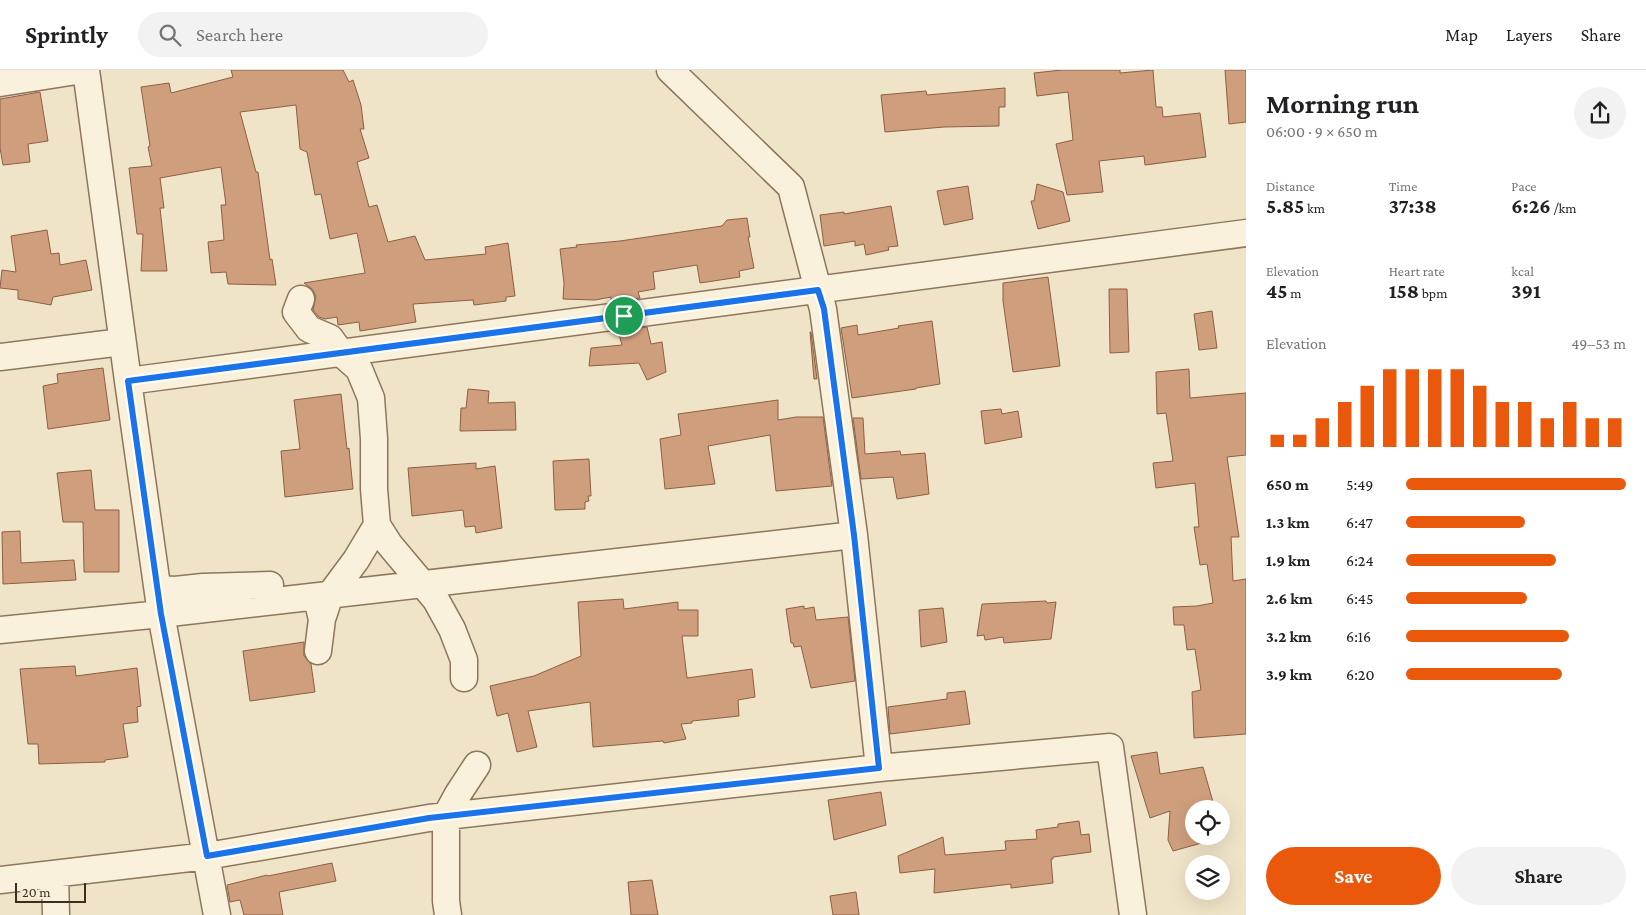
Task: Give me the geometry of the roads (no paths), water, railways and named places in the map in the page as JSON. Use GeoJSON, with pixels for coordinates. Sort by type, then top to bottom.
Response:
{"type":"FeatureCollection","features":[{"type":"Feature","properties":{"kind":"street"},"geometry":{"type":"LineString","coordinates":[[0,83],[85,70],[160,601],[217,915]]}},
{"type":"Feature","properties":{"kind":"street"},"geometry":{"type":"LineString","coordinates":[[670,70],[791,187],[824,309],[854,535],[879,768]]}},
{"type":"Feature","properties":{"kind":"street"},"geometry":{"type":"LineString","coordinates":[[128,381],[355,357],[818,290],[1246,233]]}},
{"type":"Feature","properties":{"kind":"street"},"geometry":{"type":"LineString","coordinates":[[301,299],[296,312],[309,329],[330,338],[355,357],[371,398],[377,525],[389,544],[436,600],[452,629],[464,660],[464,678]]}},
{"type":"Feature","properties":{"kind":"street"},"geometry":{"type":"LineString","coordinates":[[0,357],[122,342]]}},
{"type":"Feature","properties":{"kind":"street"},"geometry":{"type":"LineString","coordinates":[[318,652],[325,594],[356,560],[377,525]]}},
{"type":"Feature","properties":{"kind":"street"},"geometry":{"type":"LineString","coordinates":[[0,630],[160,601],[175,590],[203,587],[251,587],[325,594],[416,577],[854,535]]}},
{"type":"Feature","properties":{"kind":"street"},"geometry":{"type":"LineString","coordinates":[[416,577],[444,569],[478,566]]}},
{"type":"Feature","properties":{"kind":"street"},"geometry":{"type":"LineString","coordinates":[[0,880],[207,856],[446,816],[879,768],[1110,747],[1133,915]]}},
{"type":"Feature","properties":{"kind":"street"},"geometry":{"type":"LineString","coordinates":[[448,915],[446,901],[446,816],[477,765]]}},
{"type":"Feature","properties":{"kind":"street"},"geometry":{"type":"LineString","coordinates":[[55,874],[56,915]]}}]}
